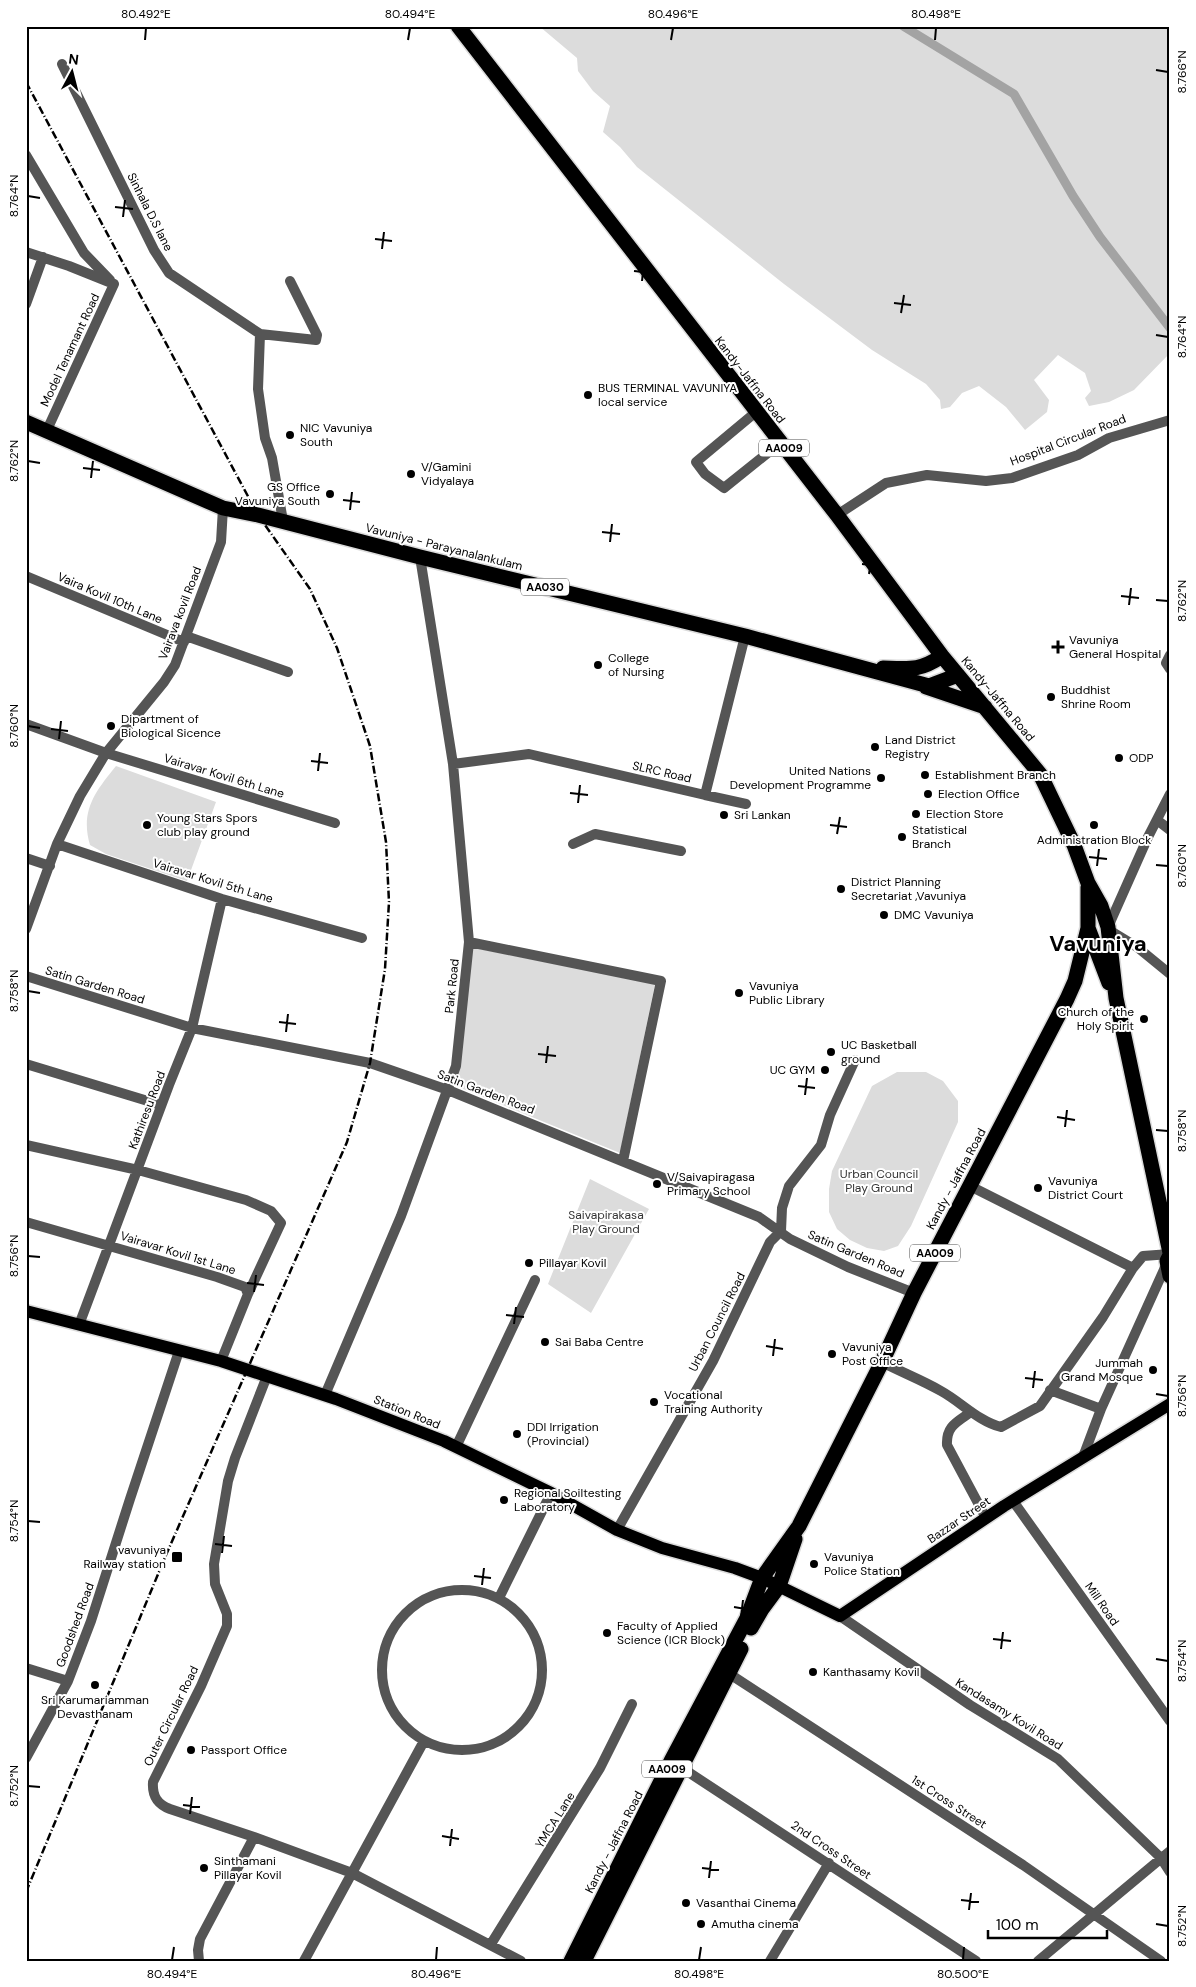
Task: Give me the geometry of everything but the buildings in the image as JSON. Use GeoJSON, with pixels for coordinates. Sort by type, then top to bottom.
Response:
{"type":"FeatureCollection","features":[{"type":"Feature","properties":{"kind":"highway","name":"Kandy-Jaffna Road"},"geometry":{"type":"LineString","coordinates":[[458,26],[837,515],[942,656],[1040,774],[1074,845],[1088,883],[1109,929],[1116,998]]}},
{"type":"Feature","properties":{"kind":"highway","name":"Vavuniya - Parayanalankulam"},"geometry":{"type":"LineString","coordinates":[[26,422],[222,508],[283,521],[867,668]]}},
{"type":"Feature","properties":{"kind":"highway","name":"AA030"},"geometry":{"type":"LineString","coordinates":[[867,668],[912,669],[928,666],[942,656]]}},
{"type":"Feature","properties":{"kind":"highway","name":"AA030"},"geometry":{"type":"LineString","coordinates":[[867,668],[929,686],[958,675]]}},
{"type":"Feature","properties":{"kind":"highway"},"geometry":{"type":"LineString","coordinates":[[902,679],[986,708]]}},
{"type":"Feature","properties":{"kind":"highway","name":"Kandy-Jaffna Road"},"geometry":{"type":"LineString","coordinates":[[1088,883],[1088,928]]}},
{"type":"Feature","properties":{"kind":"highway"},"geometry":{"type":"LineString","coordinates":[[1103,913],[1088,928],[1116,998],[1169,1260]]}},
{"type":"Feature","properties":{"kind":"highway","name":"Kandy - Jaffna Road"},"geometry":{"type":"LineString","coordinates":[[1079,976],[1088,928]]}},
{"type":"Feature","properties":{"kind":"highway","name":"Kandy - Jaffna Road"},"geometry":{"type":"LineString","coordinates":[[571,1961],[724,1671],[779,1586],[799,1526],[882,1362],[914,1292],[1079,976],[1109,929]]}},
{"type":"Feature","properties":{"kind":"highway"},"geometry":{"type":"LineString","coordinates":[[1079,976],[1090,968],[1104,971]]}},
{"type":"Feature","properties":{"kind":"highway","name":"Kandy - Jaffna Road"},"geometry":{"type":"LineString","coordinates":[[724,1671],[762,1578],[799,1526]]}},
{"type":"Feature","properties":{"kind":"highway","name":"Kandy - Jaffna Road"},"geometry":{"type":"LineString","coordinates":[[584,1961],[676,1764]]}},
{"type":"Feature","properties":{"kind":"main road","name":"Station Road"},"geometry":{"type":"LineString","coordinates":[[26,1311],[221,1361],[325,1395],[456,1447],[551,1493],[617,1530],[662,1548],[735,1568],[762,1578]]}},
{"type":"Feature","properties":{"kind":"main road","name":"Bazzar Street"},"geometry":{"type":"LineString","coordinates":[[840,1616],[986,1518],[1170,1404]]}},
{"type":"Feature","properties":{"kind":"main road"},"geometry":{"type":"LineString","coordinates":[[762,1578],[840,1616]]}},
{"type":"Feature","properties":{"kind":"street","name":"Sinhala D.S lane"},"geometry":{"type":"LineString","coordinates":[[62,64],[154,250],[168,273],[260,334],[316,340],[317,335],[290,281]]}},
{"type":"Feature","properties":{"kind":"street"},"geometry":{"type":"LineString","coordinates":[[26,155],[84,253],[114,284]]}},
{"type":"Feature","properties":{"kind":"street","name":"Model Tenamant Road"},"geometry":{"type":"LineString","coordinates":[[26,252],[114,284],[47,430]]}},
{"type":"Feature","properties":{"kind":"street"},"geometry":{"type":"LineString","coordinates":[[26,304],[43,257]]}},
{"type":"Feature","properties":{"kind":"street"},"geometry":{"type":"LineString","coordinates":[[260,334],[258,389],[265,438],[272,458],[283,521]]}},
{"type":"Feature","properties":{"kind":"street"},"geometry":{"type":"LineString","coordinates":[[756,412],[696,462],[705,474],[724,488],[780,443]]}},
{"type":"Feature","properties":{"kind":"street","name":"Hospital Circular Road"},"geometry":{"type":"LineString","coordinates":[[837,515],[886,483],[927,475],[986,481],[1012,478],[1078,455],[1109,438],[1170,420]]}},
{"type":"Feature","properties":{"kind":"street","name":"Vairava kovil Road"},"geometry":{"type":"LineString","coordinates":[[26,929],[57,844],[80,796],[106,753],[164,682],[174,664],[221,542],[222,508]]}},
{"type":"Feature","properties":{"kind":"street","name":"Park Road"},"geometry":{"type":"LineString","coordinates":[[325,1395],[401,1216],[456,1066],[469,942],[452,764],[420,557]]}},
{"type":"Feature","properties":{"kind":"street","name":"Vaira Kovil 10th Lane"},"geometry":{"type":"LineString","coordinates":[[26,576],[185,639],[288,672]]}},
{"type":"Feature","properties":{"kind":"street","name":"SLRC Road"},"geometry":{"type":"LineString","coordinates":[[452,764],[529,754],[705,795],[745,636]]}},
{"type":"Feature","properties":{"kind":"street"},"geometry":{"type":"LineString","coordinates":[[1170,655],[1166,663],[1170,669]]}},
{"type":"Feature","properties":{"kind":"street","name":"Vairavar Kovil 6th Lane"},"geometry":{"type":"LineString","coordinates":[[26,724],[106,753],[335,822]]}},
{"type":"Feature","properties":{"kind":"street"},"geometry":{"type":"LineString","coordinates":[[1170,794],[1123,892],[1109,929],[1137,947],[1170,974]]}},
{"type":"Feature","properties":{"kind":"street"},"geometry":{"type":"LineString","coordinates":[[705,795],[746,804]]}},
{"type":"Feature","properties":{"kind":"street"},"geometry":{"type":"LineString","coordinates":[[1157,820],[1170,830]]}},
{"type":"Feature","properties":{"kind":"street"},"geometry":{"type":"LineString","coordinates":[[573,844],[595,834],[681,851]]}},
{"type":"Feature","properties":{"kind":"street","name":"Vairavar Kovil 5th Lane"},"geometry":{"type":"LineString","coordinates":[[57,844],[222,899],[362,938]]}},
{"type":"Feature","properties":{"kind":"street"},"geometry":{"type":"LineString","coordinates":[[26,858],[50,866]]}},
{"type":"Feature","properties":{"kind":"street"},"geometry":{"type":"LineString","coordinates":[[1103,913],[1123,892]]}},
{"type":"Feature","properties":{"kind":"street","name":"Kathiresu Road"},"geometry":{"type":"LineString","coordinates":[[79,1324],[192,1028],[222,899]]}},
{"type":"Feature","properties":{"kind":"street"},"geometry":{"type":"LineString","coordinates":[[469,942],[660,981],[623,1161]]}},
{"type":"Feature","properties":{"kind":"street","name":"Satin Garden Road"},"geometry":{"type":"LineString","coordinates":[[26,976],[192,1028],[370,1063],[448,1090],[760,1217],[790,1239],[848,1266],[914,1292]]}},
{"type":"Feature","properties":{"kind":"street"},"geometry":{"type":"LineString","coordinates":[[780,1231],[782,1208],[789,1186],[820,1145],[830,1115],[855,1060]]}},
{"type":"Feature","properties":{"kind":"street"},"geometry":{"type":"LineString","coordinates":[[26,1064],[161,1105]]}},
{"type":"Feature","properties":{"kind":"street"},"geometry":{"type":"LineString","coordinates":[[26,1145],[138,1170],[246,1200],[271,1211],[278,1217],[281,1223],[248,1294],[221,1361]]}},
{"type":"Feature","properties":{"kind":"street"},"geometry":{"type":"LineString","coordinates":[[970,1186],[1133,1268]]}},
{"type":"Feature","properties":{"kind":"street","name":"Vairavar Kovil 1st Lane"},"geometry":{"type":"LineString","coordinates":[[26,1222],[237,1283],[245,1287],[248,1294]]}},
{"type":"Feature","properties":{"kind":"street","name":"Urban Council Road"},"geometry":{"type":"LineString","coordinates":[[617,1530],[713,1361],[770,1242],[780,1231]]}},
{"type":"Feature","properties":{"kind":"street"},"geometry":{"type":"LineString","coordinates":[[882,1362],[941,1391],[971,1412],[1001,1427],[1040,1406],[1103,1317],[1133,1268],[1143,1256],[1169,1260],[1101,1409],[1083,1457]]}},
{"type":"Feature","properties":{"kind":"street"},"geometry":{"type":"LineString","coordinates":[[456,1447],[535,1280]]}},
{"type":"Feature","properties":{"kind":"street","name":"Goodshed Road"},"geometry":{"type":"LineString","coordinates":[[26,1758],[68,1682],[91,1621],[180,1351]]}},
{"type":"Feature","properties":{"kind":"street","name":"Outer Circular Road"},"geometry":{"type":"LineString","coordinates":[[267,1376],[228,1481],[214,1564],[215,1584],[227,1614],[227,1626],[201,1686],[153,1782],[156,1800],[161,1805],[352,1873],[521,1961]]}},
{"type":"Feature","properties":{"kind":"street"},"geometry":{"type":"LineString","coordinates":[[1050,1390],[1101,1409]]}},
{"type":"Feature","properties":{"kind":"street"},"geometry":{"type":"LineString","coordinates":[[971,1412],[950,1428],[946,1436],[947,1445],[986,1518]]}},
{"type":"Feature","properties":{"kind":"street"},"geometry":{"type":"LineString","coordinates":[[499,1598],[551,1493]]}},
{"type":"Feature","properties":{"kind":"street","name":"Mill Road"},"geometry":{"type":"LineString","coordinates":[[1013,1501],[1170,1722]]}},
{"type":"Feature","properties":{"kind":"street"},"geometry":{"type":"LineString","coordinates":[[472,1589],[499,1598],[520,1613],[535,1633],[542,1658],[542,1683],[534,1707],[519,1727],[498,1742],[474,1750],[448,1749],[424,1741],[402,1724],[387,1700],[381,1673],[384,1645],[397,1620],[418,1601],[444,1591],[472,1589]]}},
{"type":"Feature","properties":{"kind":"street","name":"Kandasamy Kovil Road"},"geometry":{"type":"LineString","coordinates":[[840,1616],[970,1705],[1058,1759],[1161,1858],[1170,1872]]}},
{"type":"Feature","properties":{"kind":"street"},"geometry":{"type":"LineString","coordinates":[[26,1668],[68,1682]]}},
{"type":"Feature","properties":{"kind":"street","name":"1st Cross Street"},"geometry":{"type":"LineString","coordinates":[[724,1671],[1023,1865],[1161,1961]]}},
{"type":"Feature","properties":{"kind":"street","name":"YMCA Lane"},"geometry":{"type":"LineString","coordinates":[[491,1944],[600,1768],[632,1704]]}},
{"type":"Feature","properties":{"kind":"street"},"geometry":{"type":"LineString","coordinates":[[304,1961],[424,1741]]}},
{"type":"Feature","properties":{"kind":"street","name":"2nd Cross Street"},"geometry":{"type":"LineString","coordinates":[[676,1764],[976,1961]]}},
{"type":"Feature","properties":{"kind":"street"},"geometry":{"type":"LineString","coordinates":[[199,1961],[200,1939],[254,1837]]}},
{"type":"Feature","properties":{"kind":"street"},"geometry":{"type":"LineString","coordinates":[[1038,1961],[1170,1851]]}},
{"type":"Feature","properties":{"kind":"street"},"geometry":{"type":"LineString","coordinates":[[770,1961],[829,1863]]}},
{"type":"Feature","properties":{"kind":"green space"},"geometry":{"type":"Polygon","coordinates":[[[539,26],[1170,26],[1170,353],[1134,390],[1109,402],[1089,406],[1085,398],[1091,391],[1085,373],[1058,355],[1034,380],[1049,400],[1047,412],[1025,430],[1006,407],[979,386],[962,393],[950,407],[941,409],[940,400],[926,384],[872,350],[784,284],[637,167],[620,147],[603,132],[610,106],[593,91],[578,71],[577,58],[539,26]]]}},
{"type":"Feature","properties":{"kind":"green space","name":"Young Stars Spors club play ground"},"geometry":{"type":"Polygon","coordinates":[[[116,766],[216,802],[187,881],[106,854],[90,845],[87,822],[91,802],[116,766]]]}},
{"type":"Feature","properties":{"kind":"green space"},"geometry":{"type":"Polygon","coordinates":[[[470,947],[655,984],[620,1153],[451,1084],[470,947]]]}},
{"type":"Feature","properties":{"kind":"green space","name":"Urban Council Play Ground"},"geometry":{"type":"Polygon","coordinates":[[[897,1072],[926,1072],[943,1081],[958,1101],[958,1122],[911,1226],[898,1246],[884,1251],[867,1248],[850,1240],[837,1229],[829,1212],[829,1189],[832,1171],[872,1086],[897,1072]]]}},
{"type":"Feature","properties":{"kind":"green space","name":"Saivapirakasa Play Ground"},"geometry":{"type":"Polygon","coordinates":[[[590,1179],[649,1209],[591,1313],[548,1284],[590,1179]]]}},
{"type":"Feature","properties":{"kind":"waterway"},"geometry":{"type":"LineString","coordinates":[[903,26],[1014,94],[1073,196],[1100,237],[1170,328]]}},
{"type":"Feature","properties":{"kind":"railway"},"geometry":{"type":"LineString","coordinates":[[26,82],[258,515],[310,589],[337,648],[370,746],[386,842],[389,902],[385,969],[370,1063],[347,1142],[166,1555],[26,1892]]}},
{"type":"Feature","properties":{"kind":"place","name":"BUS TERMINAL VAVUNIYA local service"},"geometry":{"type":"Point","coordinates":[588,395]}},
{"type":"Feature","properties":{"kind":"place","name":"NIC Vavuniya South"},"geometry":{"type":"Point","coordinates":[290,435]}},
{"type":"Feature","properties":{"kind":"place","name":"V/Gamini Vidyalaya"},"geometry":{"type":"Point","coordinates":[411,474]}},
{"type":"Feature","properties":{"kind":"place","name":"GS Office Vavuniya South"},"geometry":{"type":"Point","coordinates":[330,494]}},
{"type":"Feature","properties":{"kind":"place","name":"Vavuniya General Hospital"},"geometry":{"type":"Point","coordinates":[1058,647]}},
{"type":"Feature","properties":{"kind":"place","name":"College of Nursing"},"geometry":{"type":"Point","coordinates":[598,665]}},
{"type":"Feature","properties":{"kind":"place","name":"Buddhist Shrine Room"},"geometry":{"type":"Point","coordinates":[1051,697]}},
{"type":"Feature","properties":{"kind":"place","name":"Dipartment of Biological Sicence"},"geometry":{"type":"Point","coordinates":[111,726]}},
{"type":"Feature","properties":{"kind":"place","name":"Land District Registry"},"geometry":{"type":"Point","coordinates":[875,747]}},
{"type":"Feature","properties":{"kind":"place","name":"ODP"},"geometry":{"type":"Point","coordinates":[1119,758]}},
{"type":"Feature","properties":{"kind":"place","name":"Establishment Branch"},"geometry":{"type":"Point","coordinates":[925,775]}},
{"type":"Feature","properties":{"kind":"place","name":"United Nations Development Programme"},"geometry":{"type":"Point","coordinates":[881,778]}},
{"type":"Feature","properties":{"kind":"place","name":"Election Office"},"geometry":{"type":"Point","coordinates":[928,794]}},
{"type":"Feature","properties":{"kind":"place","name":"Election Store"},"geometry":{"type":"Point","coordinates":[916,814]}},
{"type":"Feature","properties":{"kind":"place","name":"Sri Lankan"},"geometry":{"type":"Point","coordinates":[724,815]}},
{"type":"Feature","properties":{"kind":"place","name":"Young Stars Spors club play ground"},"geometry":{"type":"Point","coordinates":[147,825]}},
{"type":"Feature","properties":{"kind":"place","name":"Administration Block"},"geometry":{"type":"Point","coordinates":[1094,825]}},
{"type":"Feature","properties":{"kind":"place","name":"Statistical Branch"},"geometry":{"type":"Point","coordinates":[902,837]}},
{"type":"Feature","properties":{"kind":"place","name":"District Planning Secretariat ,Vavuniya"},"geometry":{"type":"Point","coordinates":[841,889]}},
{"type":"Feature","properties":{"kind":"place","name":"DMC Vavuniya"},"geometry":{"type":"Point","coordinates":[884,915]}},
{"type":"Feature","properties":{"kind":"place","name":"Vavuniya Public Library"},"geometry":{"type":"Point","coordinates":[739,993]}},
{"type":"Feature","properties":{"kind":"place","name":"Church of the Holy Spirit"},"geometry":{"type":"Point","coordinates":[1144,1019]}},
{"type":"Feature","properties":{"kind":"place","name":"UC Basketball ground"},"geometry":{"type":"Point","coordinates":[831,1052]}},
{"type":"Feature","properties":{"kind":"place","name":"UC GYM"},"geometry":{"type":"Point","coordinates":[825,1070]}},
{"type":"Feature","properties":{"kind":"place","name":"V/Saivapiragasa Primary School"},"geometry":{"type":"Point","coordinates":[657,1184]}},
{"type":"Feature","properties":{"kind":"place","name":"Vavuniya District Court"},"geometry":{"type":"Point","coordinates":[1038,1188]}},
{"type":"Feature","properties":{"kind":"place","name":"Pillayar Kovil"},"geometry":{"type":"Point","coordinates":[529,1263]}},
{"type":"Feature","properties":{"kind":"place","name":"Sai Baba Centre"},"geometry":{"type":"Point","coordinates":[545,1342]}},
{"type":"Feature","properties":{"kind":"place","name":"Vavuniya Post Office"},"geometry":{"type":"Point","coordinates":[832,1354]}},
{"type":"Feature","properties":{"kind":"place","name":"Jummah Grand Mosque"},"geometry":{"type":"Point","coordinates":[1153,1370]}},
{"type":"Feature","properties":{"kind":"place","name":"Vocational Training Authority"},"geometry":{"type":"Point","coordinates":[654,1402]}},
{"type":"Feature","properties":{"kind":"place","name":"DDI Irrigation (Provincial)"},"geometry":{"type":"Point","coordinates":[517,1434]}},
{"type":"Feature","properties":{"kind":"place","name":"Regional Soiltesting Laboratory"},"geometry":{"type":"Point","coordinates":[504,1500]}},
{"type":"Feature","properties":{"kind":"place","name":"vavuniya Railway station"},"geometry":{"type":"Point","coordinates":[177,1557]}},
{"type":"Feature","properties":{"kind":"place","name":"Vavuniya Police Station"},"geometry":{"type":"Point","coordinates":[814,1564]}},
{"type":"Feature","properties":{"kind":"place","name":"Faculty of Applied Science (ICR Block)"},"geometry":{"type":"Point","coordinates":[607,1633]}},
{"type":"Feature","properties":{"kind":"place","name":"Kanthasamy Kovil"},"geometry":{"type":"Point","coordinates":[813,1672]}},
{"type":"Feature","properties":{"kind":"place","name":"Sri Karumariamman Devasthanam"},"geometry":{"type":"Point","coordinates":[95,1685]}},
{"type":"Feature","properties":{"kind":"place","name":"Passport Office"},"geometry":{"type":"Point","coordinates":[191,1750]}},
{"type":"Feature","properties":{"kind":"place","name":"Sinthamani Pillayar Kovil"},"geometry":{"type":"Point","coordinates":[204,1868]}},
{"type":"Feature","properties":{"kind":"place","name":"Vasanthai Cinema"},"geometry":{"type":"Point","coordinates":[686,1903]}},
{"type":"Feature","properties":{"kind":"place","name":"Amutha cinema"},"geometry":{"type":"Point","coordinates":[701,1924]}},
{"type":"Feature","properties":{"kind":"district","name":"Vavuniya"},"geometry":{"type":"Point","coordinates":[1098,943]}}]}
